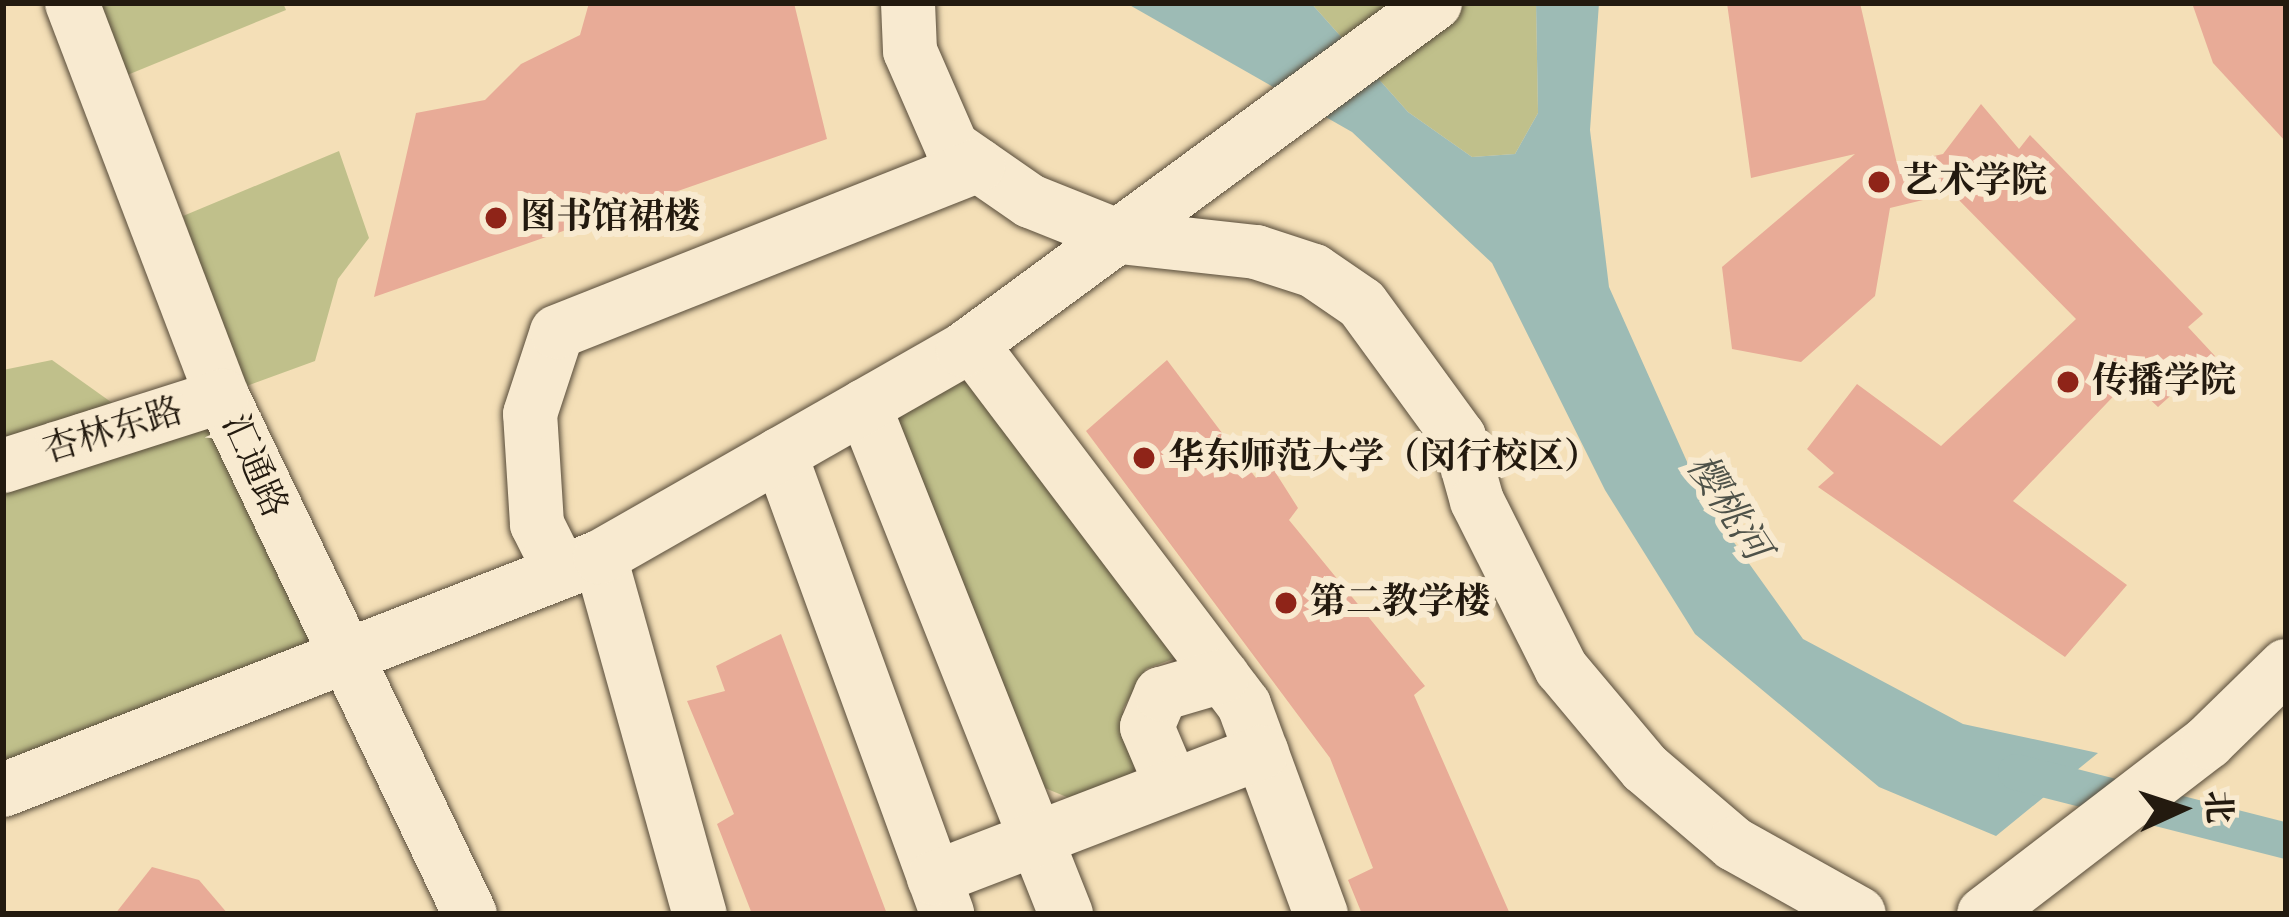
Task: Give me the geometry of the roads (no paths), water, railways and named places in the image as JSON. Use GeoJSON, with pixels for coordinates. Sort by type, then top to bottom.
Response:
{"type":"FeatureCollection","features":[{"type":"Feature","properties":{"kind":"street","name":"汇通路"},"geometry":{"type":"LineString","coordinates":[[72,3],[223,396],[341,658],[470,914]]}},
{"type":"Feature","properties":{"kind":"street"},"geometry":{"type":"LineString","coordinates":[[908,3],[910,52],[952,147],[979,165],[1120,237],[1256,252],[1362,304],[1459,437],[1477,501],[1561,668],[1646,768],[1734,844],[1859,914]]}},
{"type":"Feature","properties":{"kind":"street"},"geometry":{"type":"LineString","coordinates":[[3,790],[580,565],[971,344],[1435,3]]}},
{"type":"Feature","properties":{"kind":"street"},"geometry":{"type":"LineString","coordinates":[[700,914],[580,565],[537,524],[530,414],[557,332],[979,165]]}},
{"type":"Feature","properties":{"kind":"street"},"geometry":{"type":"LineString","coordinates":[[971,344],[1222,676],[1262,752],[1322,914]]}},
{"type":"Feature","properties":{"kind":"street","name":"杏林东路"},"geometry":{"type":"LineString","coordinates":[[3,466],[223,396]]}},
{"type":"Feature","properties":{"kind":"street"},"geometry":{"type":"LineString","coordinates":[[864,406],[1066,914]]}},
{"type":"Feature","properties":{"kind":"street"},"geometry":{"type":"LineString","coordinates":[[780,454],[941,896],[1035,838],[1262,752]]}},
{"type":"Feature","properties":{"kind":"street"},"geometry":{"type":"LineString","coordinates":[[1984,914],[2051,869],[2208,742],[2286,666]]}},
{"type":"Feature","properties":{"kind":"street"},"geometry":{"type":"LineString","coordinates":[[1172,786],[1147,727],[1160,694],[1222,676]]}},
{"type":"Feature","properties":{"kind":"water"},"geometry":{"type":"Polygon","coordinates":[[[1126,3],[1311,3],[1408,112],[1472,157],[1515,154],[1538,113],[1536,3],[1599,3],[1590,130],[1609,287],[1705,502],[1803,639],[1963,724],[2098,753],[1996,836],[1879,787],[1695,634],[1605,490],[1492,263],[1352,132],[1126,3]]]}},
{"type":"Feature","properties":{"kind":"waterway","name":"樱桃河"},"geometry":{"type":"LineString","coordinates":[[2016,772],[2286,841]]}},
{"type":"Feature","properties":{"kind":"place","name":"艺术学院"},"geometry":{"type":"Point","coordinates":[1879,182]}},
{"type":"Feature","properties":{"kind":"place","name":"图书馆裙楼"},"geometry":{"type":"Point","coordinates":[496,218]}},
{"type":"Feature","properties":{"kind":"place","name":"传播学院"},"geometry":{"type":"Point","coordinates":[2068,382]}},
{"type":"Feature","properties":{"kind":"place","name":"华东师范大学（闵行校区）"},"geometry":{"type":"Point","coordinates":[1144,458]}},
{"type":"Feature","properties":{"kind":"place","name":"第二教学楼"},"geometry":{"type":"Point","coordinates":[1286,603]}}]}
